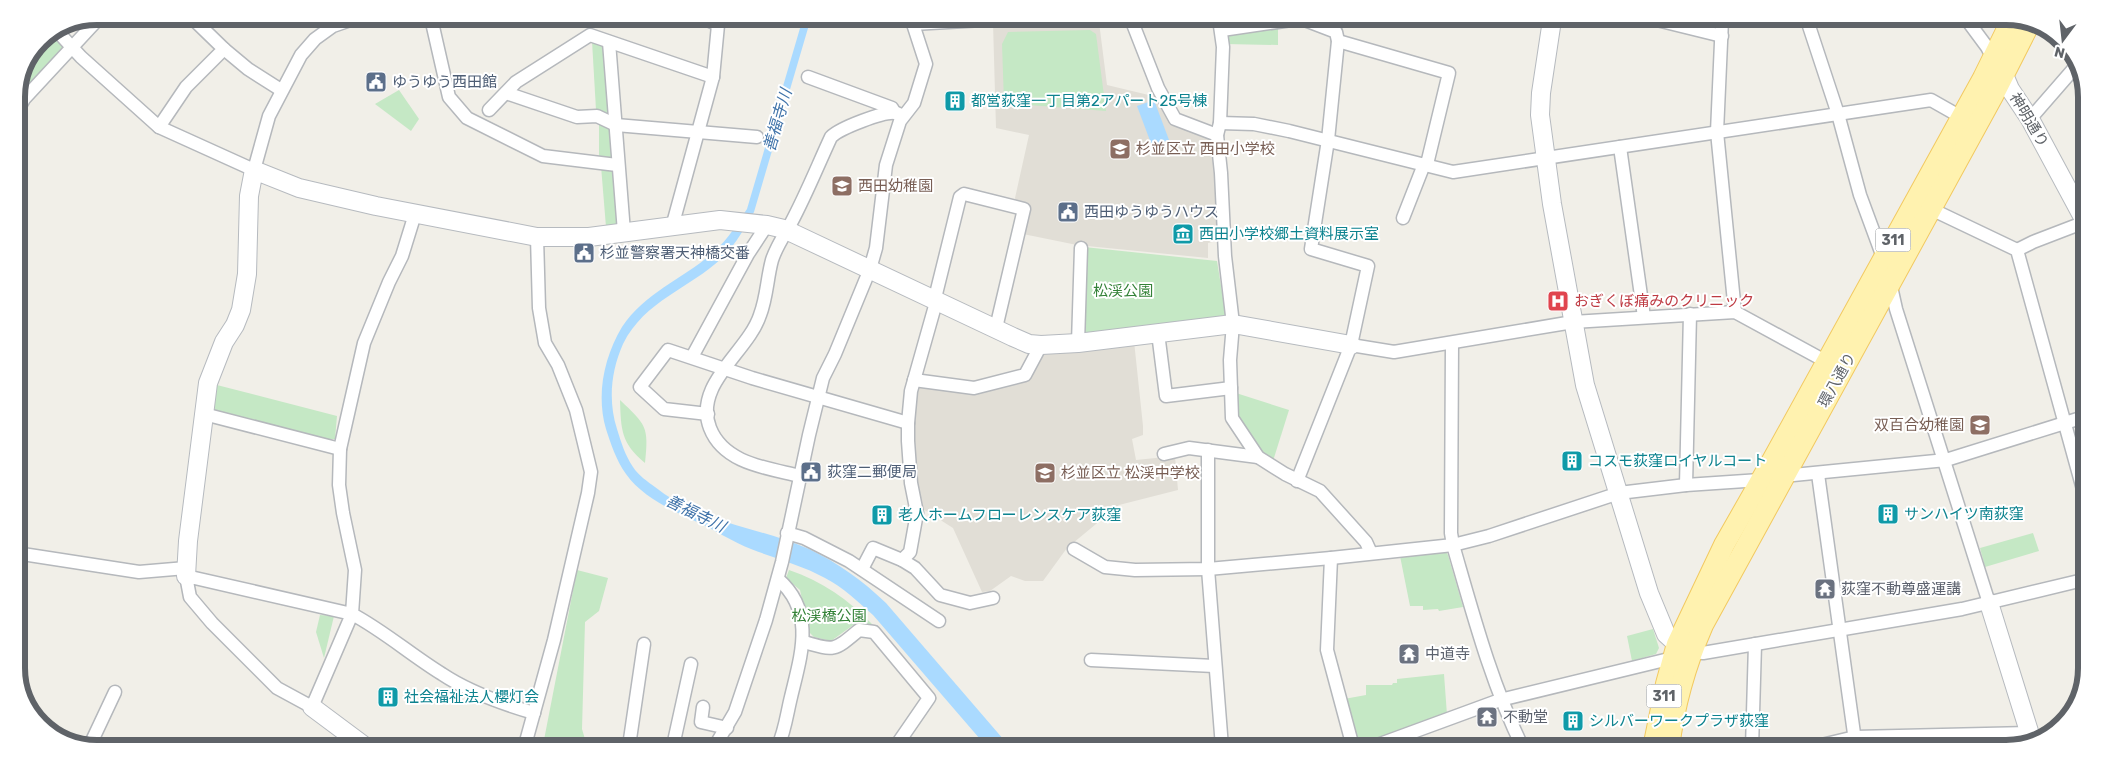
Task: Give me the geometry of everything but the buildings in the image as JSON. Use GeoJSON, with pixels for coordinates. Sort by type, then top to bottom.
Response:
{"type":"FeatureCollection","features":[{"type":"Feature","properties":{"kind":"main road","name":"環八通り"},"geometry":{"type":"LineString","coordinates":[[1655,740],[1680,652],[1724,545],[1827,362],[1993,58],[2009,25]]}},
{"type":"Feature","properties":{"kind":"main road","name":"環八通り"},"geometry":{"type":"LineString","coordinates":[[1670,740],[1680,652],[1718,595],[2004,76],[2027,29]]}},
{"type":"Feature","properties":{"kind":"street"},"geometry":{"type":"LineString","coordinates":[[25,98],[92,25]]}},
{"type":"Feature","properties":{"kind":"street"},"geometry":{"type":"LineString","coordinates":[[199,25],[248,69],[281,90]]}},
{"type":"Feature","properties":{"kind":"street"},"geometry":{"type":"LineString","coordinates":[[336,25],[315,38],[301,55],[268,116],[249,196],[247,274],[241,310],[235,325],[224,342],[208,383],[186,572],[190,597],[212,623],[277,688],[312,708],[357,740]]}},
{"type":"Feature","properties":{"kind":"street"},"geometry":{"type":"LineString","coordinates":[[437,25],[449,97],[467,118],[543,156],[617,165]]}},
{"type":"Feature","properties":{"kind":"street"},"geometry":{"type":"LineString","coordinates":[[672,227],[712,77],[718,26],[716,25]]}},
{"type":"Feature","properties":{"kind":"street"},"geometry":{"type":"LineString","coordinates":[[800,476],[736,458],[715,437],[710,428],[708,406],[714,385],[750,337],[760,316],[772,259],[831,137],[840,129],[899,114],[914,103],[926,64],[912,25]]}},
{"type":"Feature","properties":{"kind":"street"},"geometry":{"type":"LineString","coordinates":[[1133,25],[1158,88],[1175,119],[1217,136]]}},
{"type":"Feature","properties":{"kind":"street"},"geometry":{"type":"LineString","coordinates":[[1221,25],[1220,123],[1217,136],[1221,173],[1225,256],[1233,324],[1230,360],[1232,418],[1258,457]]}},
{"type":"Feature","properties":{"kind":"street"},"geometry":{"type":"LineString","coordinates":[[1297,481],[1351,345],[1368,266],[1311,249],[1328,140],[1338,41],[1336,32],[1318,25]]}},
{"type":"Feature","properties":{"kind":"street"},"geometry":{"type":"LineString","coordinates":[[1551,25],[1541,93],[1540,115],[1545,157],[1585,385],[1649,593],[1666,634],[1680,652]]}},
{"type":"Feature","properties":{"kind":"street"},"geometry":{"type":"LineString","coordinates":[[1677,25],[1722,36]]}},
{"type":"Feature","properties":{"kind":"street"},"geometry":{"type":"LineString","coordinates":[[1722,25],[1717,132],[1735,312]]}},
{"type":"Feature","properties":{"kind":"street"},"geometry":{"type":"LineString","coordinates":[[1809,25],[1838,114],[1860,195],[1883,257],[1896,309],[1946,460],[2030,736]]}},
{"type":"Feature","properties":{"kind":"street","name":"神明通り"},"geometry":{"type":"LineString","coordinates":[[1971,25],[2030,119],[2078,210]]}},
{"type":"Feature","properties":{"kind":"street"},"geometry":{"type":"LineString","coordinates":[[489,110],[516,82],[590,34],[712,77]]}},
{"type":"Feature","properties":{"kind":"street"},"geometry":{"type":"LineString","coordinates":[[61,35],[160,127],[298,188],[415,214],[537,237],[589,237],[729,220],[764,224],[787,230],[1029,344],[1041,346],[1078,344],[1233,324],[1394,352],[1573,322],[1735,312],[1827,362]]}},
{"type":"Feature","properties":{"kind":"street"},"geometry":{"type":"LineString","coordinates":[[1338,41],[1449,73],[1428,160],[1404,218]]}},
{"type":"Feature","properties":{"kind":"street"},"geometry":{"type":"LineString","coordinates":[[609,42],[616,125],[617,165],[624,232]]}},
{"type":"Feature","properties":{"kind":"street"},"geometry":{"type":"LineString","coordinates":[[160,127],[186,87],[224,49]]}},
{"type":"Feature","properties":{"kind":"street"},"geometry":{"type":"LineString","coordinates":[[2030,119],[2072,70]]}},
{"type":"Feature","properties":{"kind":"street"},"geometry":{"type":"LineString","coordinates":[[808,77],[892,108],[899,114]]}},
{"type":"Feature","properties":{"kind":"street"},"geometry":{"type":"LineString","coordinates":[[506,92],[576,117],[597,116],[616,125],[757,137]]}},
{"type":"Feature","properties":{"kind":"street"},"geometry":{"type":"LineString","coordinates":[[1220,123],[1254,124],[1328,140],[1453,172],[1931,100],[1961,117]]}},
{"type":"Feature","properties":{"kind":"street"},"geometry":{"type":"LineString","coordinates":[[719,740],[735,712],[778,579],[823,378],[835,354],[870,269],[876,248],[886,165],[899,114]]}},
{"type":"Feature","properties":{"kind":"street"},"geometry":{"type":"LineString","coordinates":[[1620,147],[1644,317]]}},
{"type":"Feature","properties":{"kind":"street"},"geometry":{"type":"LineString","coordinates":[[902,560],[910,552],[917,513],[911,482],[908,423],[914,380],[960,197],[964,194],[1024,209],[996,328]]}},
{"type":"Feature","properties":{"kind":"street"},"geometry":{"type":"LineString","coordinates":[[1931,209],[2017,250],[2078,471]]}},
{"type":"Feature","properties":{"kind":"street"},"geometry":{"type":"LineString","coordinates":[[312,708],[352,614],[355,570],[341,494],[340,449],[364,344],[389,282],[402,256],[415,214]]}},
{"type":"Feature","properties":{"kind":"street"},"geometry":{"type":"LineString","coordinates":[[692,357],[764,224]]}},
{"type":"Feature","properties":{"kind":"street"},"geometry":{"type":"LineString","coordinates":[[2017,250],[2078,226]]}},
{"type":"Feature","properties":{"kind":"street"},"geometry":{"type":"LineString","coordinates":[[526,740],[554,640],[588,493],[591,472],[583,432],[569,390],[558,365],[545,343],[539,308],[537,237]]}},
{"type":"Feature","properties":{"kind":"street"},"geometry":{"type":"LineString","coordinates":[[1078,344],[1081,248]]}},
{"type":"Feature","properties":{"kind":"street"},"geometry":{"type":"LineString","coordinates":[[1686,485],[1690,314]]}},
{"type":"Feature","properties":{"kind":"street"},"geometry":{"type":"LineString","coordinates":[[1158,333],[1166,396],[1232,388]]}},
{"type":"Feature","properties":{"kind":"street"},"geometry":{"type":"LineString","coordinates":[[1452,343],[1451,533],[1453,545],[1500,700],[1519,740]]}},
{"type":"Feature","properties":{"kind":"street"},"geometry":{"type":"LineString","coordinates":[[914,380],[974,388],[1025,375],[1041,346]]}},
{"type":"Feature","properties":{"kind":"street"},"geometry":{"type":"LineString","coordinates":[[708,414],[664,409],[640,387],[668,350],[752,378],[908,423]]}},
{"type":"Feature","properties":{"kind":"street"},"geometry":{"type":"LineString","coordinates":[[204,414],[340,449]]}},
{"type":"Feature","properties":{"kind":"street"},"geometry":{"type":"LineString","coordinates":[[1783,476],[1946,460],[2078,419]]}},
{"type":"Feature","properties":{"kind":"street"},"geometry":{"type":"LineString","coordinates":[[1164,454],[1189,448],[1258,457],[1297,481],[1320,491],[1366,542],[1371,553]]}},
{"type":"Feature","properties":{"kind":"street"},"geometry":{"type":"LineString","coordinates":[[1208,450],[1208,569],[1214,666],[1221,740]]}},
{"type":"Feature","properties":{"kind":"street"},"geometry":{"type":"LineString","coordinates":[[1818,474],[1855,740]]}},
{"type":"Feature","properties":{"kind":"street"},"geometry":{"type":"LineString","coordinates":[[1074,550],[1106,567],[1135,570],[1208,569],[1331,558],[1453,545],[1489,536],[1619,493],[1686,485],[1760,480]]}},
{"type":"Feature","properties":{"kind":"street"},"geometry":{"type":"LineString","coordinates":[[788,535],[824,547],[862,569],[939,621]]}},
{"type":"Feature","properties":{"kind":"street"},"geometry":{"type":"LineString","coordinates":[[862,569],[873,548],[902,560],[914,568],[940,595],[970,603],[993,598]]}},
{"type":"Feature","properties":{"kind":"street"},"geometry":{"type":"LineString","coordinates":[[25,554],[139,572],[186,572],[352,614],[373,625],[444,676],[490,698],[534,713]]}},
{"type":"Feature","properties":{"kind":"street"},"geometry":{"type":"LineString","coordinates":[[1331,558],[1327,650],[1351,740]]}},
{"type":"Feature","properties":{"kind":"street"},"geometry":{"type":"LineString","coordinates":[[778,579],[794,596],[798,606],[804,642],[780,740]]}},
{"type":"Feature","properties":{"kind":"street"},"geometry":{"type":"LineString","coordinates":[[1391,740],[1500,700],[1680,652],[1703,653],[1885,623],[1989,603],[2078,581]]}},
{"type":"Feature","properties":{"kind":"street"},"geometry":{"type":"LineString","coordinates":[[804,642],[829,649],[840,646],[859,630],[874,632],[929,698],[900,740]]}},
{"type":"Feature","properties":{"kind":"street"},"geometry":{"type":"LineString","coordinates":[[630,740],[644,644]]}},
{"type":"Feature","properties":{"kind":"street"},"geometry":{"type":"LineString","coordinates":[[1752,740],[1756,644]]}},
{"type":"Feature","properties":{"kind":"street"},"geometry":{"type":"LineString","coordinates":[[1090,660],[1214,666]]}},
{"type":"Feature","properties":{"kind":"street"},"geometry":{"type":"LineString","coordinates":[[674,740],[690,664]]}},
{"type":"Feature","properties":{"kind":"street"},"geometry":{"type":"LineString","coordinates":[[93,740],[115,692]]}},
{"type":"Feature","properties":{"kind":"street"},"geometry":{"type":"LineString","coordinates":[[704,707],[701,722],[726,728]]}},
{"type":"Feature","properties":{"kind":"street"},"geometry":{"type":"LineString","coordinates":[[1942,740],[2024,737]]}},
{"type":"Feature","properties":{"kind":"shaded area","name":"杉並区立 西田小学校"},"geometry":{"type":"Polygon","coordinates":[[[993,25],[1099,25],[1107,85],[1157,97],[1171,119],[1213,136],[1217,196],[1217,241],[1208,243],[1208,258],[1077,245],[1023,234],[1028,204],[1016,202],[1015,198],[1029,135],[996,128],[993,25]]]}},
{"type":"Feature","properties":{"kind":"shaded area","name":"杉並区立 松渓中学校"},"geometry":{"type":"Polygon","coordinates":[[[1134,341],[1143,426],[1143,435],[1132,439],[1136,460],[1175,456],[1178,490],[1119,505],[1067,548],[1043,581],[1025,581],[1011,576],[990,591],[982,592],[953,528],[923,509],[915,486],[913,409],[917,384],[973,393],[1035,363],[1046,351],[1134,341]]]}},
{"type":"Feature","properties":{"kind":"green space"},"geometry":{"type":"Polygon","coordinates":[[[1278,25],[1278,45],[1225,44],[1224,32],[1278,25]]]}},
{"type":"Feature","properties":{"kind":"green space"},"geometry":{"type":"Polygon","coordinates":[[[1090,30],[1096,34],[1106,111],[1004,103],[1002,44],[1008,32],[1090,30]]]}},
{"type":"Feature","properties":{"kind":"green space"},"geometry":{"type":"Polygon","coordinates":[[[57,37],[63,44],[64,51],[30,87],[27,80],[30,69],[46,46],[57,37]]]}},
{"type":"Feature","properties":{"kind":"green space"},"geometry":{"type":"Polygon","coordinates":[[[592,41],[606,49],[609,114],[596,110],[592,41]]]}},
{"type":"Feature","properties":{"kind":"green space"},"geometry":{"type":"Polygon","coordinates":[[[399,90],[419,119],[411,131],[375,104],[399,90]]]}},
{"type":"Feature","properties":{"kind":"green space"},"geometry":{"type":"Polygon","coordinates":[[[599,122],[612,128],[614,157],[610,160],[599,158],[599,122]]]}},
{"type":"Feature","properties":{"kind":"green space"},"geometry":{"type":"Polygon","coordinates":[[[601,166],[611,167],[615,173],[620,226],[606,227],[601,166]]]}},
{"type":"Feature","properties":{"kind":"green space","name":"松渓公園"},"geometry":{"type":"Polygon","coordinates":[[[1084,247],[1217,261],[1226,317],[1082,338],[1084,247]]]}},
{"type":"Feature","properties":{"kind":"green space"},"geometry":{"type":"Polygon","coordinates":[[[213,384],[337,416],[335,439],[325,439],[213,411],[213,384]]]}},
{"type":"Feature","properties":{"kind":"green space"},"geometry":{"type":"Polygon","coordinates":[[[1236,393],[1289,410],[1273,461],[1262,452],[1237,415],[1236,393]]]}},
{"type":"Feature","properties":{"kind":"green space"},"geometry":{"type":"Polygon","coordinates":[[[620,400],[644,427],[646,433],[645,463],[631,449],[624,435],[620,400]]]}},
{"type":"Feature","properties":{"kind":"green space"},"geometry":{"type":"Polygon","coordinates":[[[2033,533],[2039,551],[1985,567],[1980,548],[2033,533]]]}},
{"type":"Feature","properties":{"kind":"green space"},"geometry":{"type":"Polygon","coordinates":[[[1446,552],[1463,607],[1439,611],[1438,609],[1423,610],[1423,606],[1410,606],[1400,556],[1446,552]]]}},
{"type":"Feature","properties":{"kind":"green space"},"geometry":{"type":"Polygon","coordinates":[[[577,570],[608,578],[599,611],[585,622],[582,729],[585,740],[544,740],[577,570]]]}},
{"type":"Feature","properties":{"kind":"green space","name":"松渓橋公園"},"geometry":{"type":"Polygon","coordinates":[[[789,570],[801,574],[834,592],[873,625],[856,623],[831,641],[814,637],[809,632],[800,590],[786,578],[789,570]]]}},
{"type":"Feature","properties":{"kind":"green space"},"geometry":{"type":"Polygon","coordinates":[[[320,615],[334,616],[324,658],[316,632],[320,615]]]}},
{"type":"Feature","properties":{"kind":"green space"},"geometry":{"type":"Polygon","coordinates":[[[1653,629],[1659,648],[1656,654],[1632,661],[1627,636],[1653,629]]]}},
{"type":"Feature","properties":{"kind":"green space"},"geometry":{"type":"Polygon","coordinates":[[[1444,674],[1447,715],[1382,740],[1357,740],[1344,699],[1366,695],[1366,685],[1392,685],[1397,683],[1397,679],[1444,674]]]}},
{"type":"Feature","properties":{"kind":"water","name":"善福寺川"},"geometry":{"type":"Polygon","coordinates":[[[801,25],[809,25],[754,212],[727,253],[709,269],[668,296],[643,316],[623,344],[613,375],[612,408],[625,453],[640,476],[673,499],[711,517],[809,549],[840,566],[868,587],[886,603],[1004,740],[981,740],[873,615],[838,586],[807,569],[737,543],[668,508],[640,490],[619,463],[606,429],[603,416],[602,390],[606,363],[622,327],[642,304],[715,251],[747,209],[801,25]]]}},
{"type":"Feature","properties":{"kind":"water"},"geometry":{"type":"Polygon","coordinates":[[[1154,100],[1169,140],[1152,146],[1137,106],[1154,100]]]}},
{"type":"Feature","properties":{"kind":"place","name":"ゆうゆう西田館"},"geometry":{"type":"Point","coordinates":[376,82]}},
{"type":"Feature","properties":{"kind":"place","name":"都営荻窪一丁目第2アパート25号棟"},"geometry":{"type":"Point","coordinates":[955,101]}},
{"type":"Feature","properties":{"kind":"place","name":"杉並区立 西田小学校"},"geometry":{"type":"Point","coordinates":[1120,149]}},
{"type":"Feature","properties":{"kind":"place","name":"西田幼稚園"},"geometry":{"type":"Point","coordinates":[842,186]}},
{"type":"Feature","properties":{"kind":"place","name":"西田ゆうゆうハウス"},"geometry":{"type":"Point","coordinates":[1068,212]}},
{"type":"Feature","properties":{"kind":"place","name":"西田小学校郷土資料展示室"},"geometry":{"type":"Point","coordinates":[1183,234]}},
{"type":"Feature","properties":{"kind":"place","name":"杉並警察署天神橋交番"},"geometry":{"type":"Point","coordinates":[584,253]}},
{"type":"Feature","properties":{"kind":"place","name":"おぎくぼ痛みのクリニック"},"geometry":{"type":"Point","coordinates":[1558,301]}},
{"type":"Feature","properties":{"kind":"place","name":"双百合幼稚園"},"geometry":{"type":"Point","coordinates":[1980,425]}},
{"type":"Feature","properties":{"kind":"place","name":"コスモ荻窪ロイヤルコート"},"geometry":{"type":"Point","coordinates":[1572,461]}},
{"type":"Feature","properties":{"kind":"place","name":"荻窪二郵便局"},"geometry":{"type":"Point","coordinates":[811,472]}},
{"type":"Feature","properties":{"kind":"place","name":"杉並区立 松渓中学校"},"geometry":{"type":"Point","coordinates":[1045,473]}},
{"type":"Feature","properties":{"kind":"place","name":"サンハイツ南荻窪"},"geometry":{"type":"Point","coordinates":[1888,514]}},
{"type":"Feature","properties":{"kind":"place","name":"老人ホームフローレンスケア荻窪"},"geometry":{"type":"Point","coordinates":[882,515]}},
{"type":"Feature","properties":{"kind":"place","name":"荻窪不動尊盛運講"},"geometry":{"type":"Point","coordinates":[1825,589]}},
{"type":"Feature","properties":{"kind":"place","name":"中道寺"},"geometry":{"type":"Point","coordinates":[1409,654]}},
{"type":"Feature","properties":{"kind":"place","name":"社会福祉法人櫻灯会"},"geometry":{"type":"Point","coordinates":[388,697]}},
{"type":"Feature","properties":{"kind":"place","name":"不動堂"},"geometry":{"type":"Point","coordinates":[1487,717]}},
{"type":"Feature","properties":{"kind":"place","name":"シルバーワークプラザ荻窪"},"geometry":{"type":"Point","coordinates":[1573,721]}}]}
